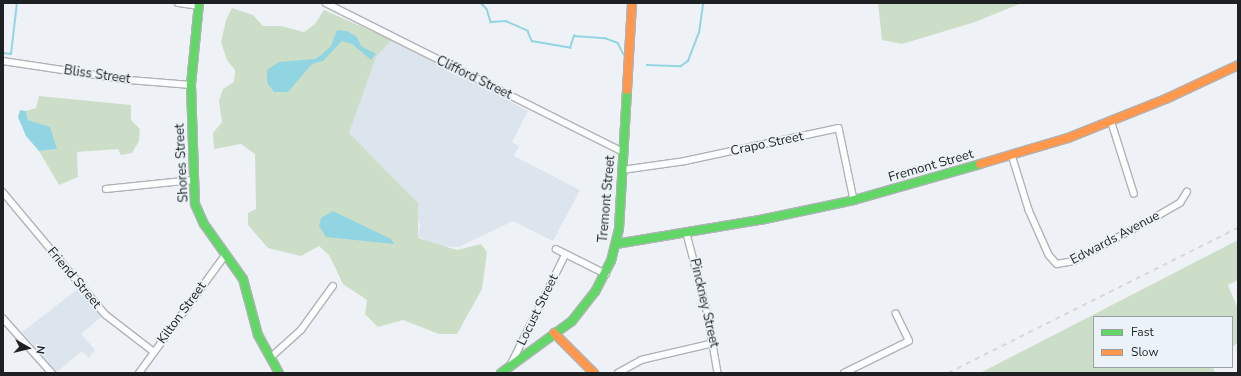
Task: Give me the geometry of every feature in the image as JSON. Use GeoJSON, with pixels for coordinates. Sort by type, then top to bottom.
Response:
{"type":"FeatureCollection","features":[{"type":"Feature","properties":{"kind":"street"},"geometry":{"type":"LineString","coordinates":[[178,3],[199,4]]}},
{"type":"Feature","properties":{"kind":"street","name":"Clifford Street"},"geometry":{"type":"LineString","coordinates":[[326,3],[623,152]]}},
{"type":"Feature","properties":{"kind":"street","name":"Tremont Street"},"geometry":{"type":"LineString","coordinates":[[501,373],[578,315],[606,274],[616,244],[632,3]]}},
{"type":"Feature","properties":{"kind":"street","name":"Shores Street"},"geometry":{"type":"LineString","coordinates":[[199,4],[191,85],[193,180],[199,214],[245,284],[258,335],[279,373]]}},
{"type":"Feature","properties":{"kind":"street","name":"Bliss Street"},"geometry":{"type":"LineString","coordinates":[[3,61],[129,80],[191,85]]}},
{"type":"Feature","properties":{"kind":"street","name":"Fremont Street"},"geometry":{"type":"LineString","coordinates":[[616,244],[687,234],[854,200],[1012,155],[1068,138],[1168,98],[1238,65]]}},
{"type":"Feature","properties":{"kind":"street"},"geometry":{"type":"LineString","coordinates":[[1111,120],[1134,193]]}},
{"type":"Feature","properties":{"kind":"street","name":"Crapo Street"},"geometry":{"type":"LineString","coordinates":[[622,170],[686,161],[839,128],[854,200]]}},
{"type":"Feature","properties":{"kind":"street","name":"Edwards Avenue"},"geometry":{"type":"LineString","coordinates":[[1012,155],[1029,210],[1049,255],[1057,264],[1074,260],[1154,218],[1180,203],[1187,192]]}},
{"type":"Feature","properties":{"kind":"street"},"geometry":{"type":"LineString","coordinates":[[106,189],[193,180]]}},
{"type":"Feature","properties":{"kind":"street","name":"Friend Street"},"geometry":{"type":"LineString","coordinates":[[3,192],[106,315],[154,352]]}},
{"type":"Feature","properties":{"kind":"street","name":"Pinckney Street"},"geometry":{"type":"LineString","coordinates":[[687,234],[714,343],[718,373]]}},
{"type":"Feature","properties":{"kind":"street"},"geometry":{"type":"LineString","coordinates":[[556,249],[565,255],[606,274]]}},
{"type":"Feature","properties":{"kind":"street","name":"Kilton Street"},"geometry":{"type":"LineString","coordinates":[[139,373],[226,254]]}},
{"type":"Feature","properties":{"kind":"street","name":"Locust Street"},"geometry":{"type":"LineString","coordinates":[[511,365],[565,255]]}},
{"type":"Feature","properties":{"kind":"street"},"geometry":{"type":"LineString","coordinates":[[270,358],[301,330],[333,286]]}},
{"type":"Feature","properties":{"kind":"street"},"geometry":{"type":"LineString","coordinates":[[844,373],[908,341],[896,314]]}},
{"type":"Feature","properties":{"kind":"street"},"geometry":{"type":"LineString","coordinates":[[3,318],[52,373]]}},
{"type":"Feature","properties":{"kind":"street"},"geometry":{"type":"LineString","coordinates":[[554,333],[594,373]]}},
{"type":"Feature","properties":{"kind":"street"},"geometry":{"type":"LineString","coordinates":[[618,373],[641,360],[714,343]]}},
{"type":"Feature","properties":{"kind":"shaded area"},"geometry":{"type":"Polygon","coordinates":[[[392,40],[528,111],[512,142],[519,146],[514,156],[580,190],[553,241],[513,221],[459,247],[438,246],[418,237],[420,224],[349,133],[367,67],[392,40]]]}},
{"type":"Feature","properties":{"kind":"shaded area"},"geometry":{"type":"Polygon","coordinates":[[[78,289],[101,317],[81,334],[95,350],[89,358],[82,351],[57,372],[22,332],[78,289]]]}},
{"type":"Feature","properties":{"kind":"green space"},"geometry":{"type":"Polygon","coordinates":[[[878,3],[1022,3],[975,22],[902,44],[882,40],[878,3]]]}},
{"type":"Feature","properties":{"kind":"green space"},"geometry":{"type":"Polygon","coordinates":[[[232,8],[253,15],[263,26],[281,26],[304,32],[315,24],[324,10],[392,40],[376,57],[349,133],[418,203],[418,238],[457,250],[481,244],[487,252],[482,289],[457,334],[439,334],[403,320],[378,327],[365,314],[367,300],[343,284],[329,255],[319,246],[301,256],[268,248],[248,225],[248,213],[256,209],[255,154],[241,144],[214,149],[213,133],[222,122],[219,101],[223,89],[234,82],[235,70],[227,60],[221,42],[226,20],[232,8]]]}},
{"type":"Feature","properties":{"kind":"green space"},"geometry":{"type":"Polygon","coordinates":[[[39,96],[131,105],[131,120],[140,129],[139,141],[132,153],[121,155],[118,149],[77,152],[78,177],[59,185],[39,151],[57,149],[28,120],[26,111],[36,108],[39,96]]]}},
{"type":"Feature","properties":{"kind":"green space"},"geometry":{"type":"Polygon","coordinates":[[[1238,240],[1238,280],[1228,285],[1238,309],[1238,343],[1233,346],[1233,316],[1093,316],[1093,368],[1213,368],[1215,373],[980,373],[1238,240]]]}},
{"type":"Feature","properties":{"kind":"water"},"geometry":{"type":"Polygon","coordinates":[[[337,30],[347,31],[357,37],[361,46],[376,54],[371,60],[352,44],[342,41],[323,61],[312,64],[288,92],[274,92],[267,83],[267,70],[279,62],[315,59],[331,46],[337,30]]]}},
{"type":"Feature","properties":{"kind":"water"},"geometry":{"type":"Polygon","coordinates":[[[20,110],[26,111],[28,120],[50,127],[57,149],[39,151],[26,136],[18,117],[20,110]]]}},
{"type":"Feature","properties":{"kind":"water"},"geometry":{"type":"Polygon","coordinates":[[[333,211],[391,239],[394,244],[326,237],[319,226],[321,218],[333,211]]]}},
{"type":"Feature","properties":{"kind":"waterway"},"geometry":{"type":"LineString","coordinates":[[3,53],[11,54],[17,3]]}},
{"type":"Feature","properties":{"kind":"waterway"},"geometry":{"type":"LineString","coordinates":[[481,3],[487,9],[491,22],[506,21],[528,31],[532,41],[570,48],[574,36],[605,38],[618,43],[624,55]]}},
{"type":"Feature","properties":{"kind":"waterway"},"geometry":{"type":"LineString","coordinates":[[647,65],[681,66],[688,61],[699,33],[703,3]]}},
{"type":"Feature","properties":{"kind":"railway"},"geometry":{"type":"LineString","coordinates":[[948,373],[1238,228]]}},
{"type":"Feature","properties":{"kind":"traffic: fast"},"geometry":{"type":"LineString","coordinates":[[199,3],[191,85],[195,204],[204,224],[243,279],[258,335],[279,373]]}},
{"type":"Feature","properties":{"kind":"traffic: fast"},"geometry":{"type":"LineString","coordinates":[[501,373],[572,321],[595,292],[611,261],[619,229],[627,90]]}},
{"type":"Feature","properties":{"kind":"traffic: fast"},"geometry":{"type":"LineString","coordinates":[[616,244],[760,220],[854,200],[980,164]]}},
{"type":"Feature","properties":{"kind":"traffic: slow"},"geometry":{"type":"LineString","coordinates":[[627,90],[632,3]]}},
{"type":"Feature","properties":{"kind":"traffic: slow"},"geometry":{"type":"LineString","coordinates":[[980,164],[1068,138],[1168,98],[1238,65]]}},
{"type":"Feature","properties":{"kind":"traffic: slow"},"geometry":{"type":"LineString","coordinates":[[554,333],[594,373]]}}]}
